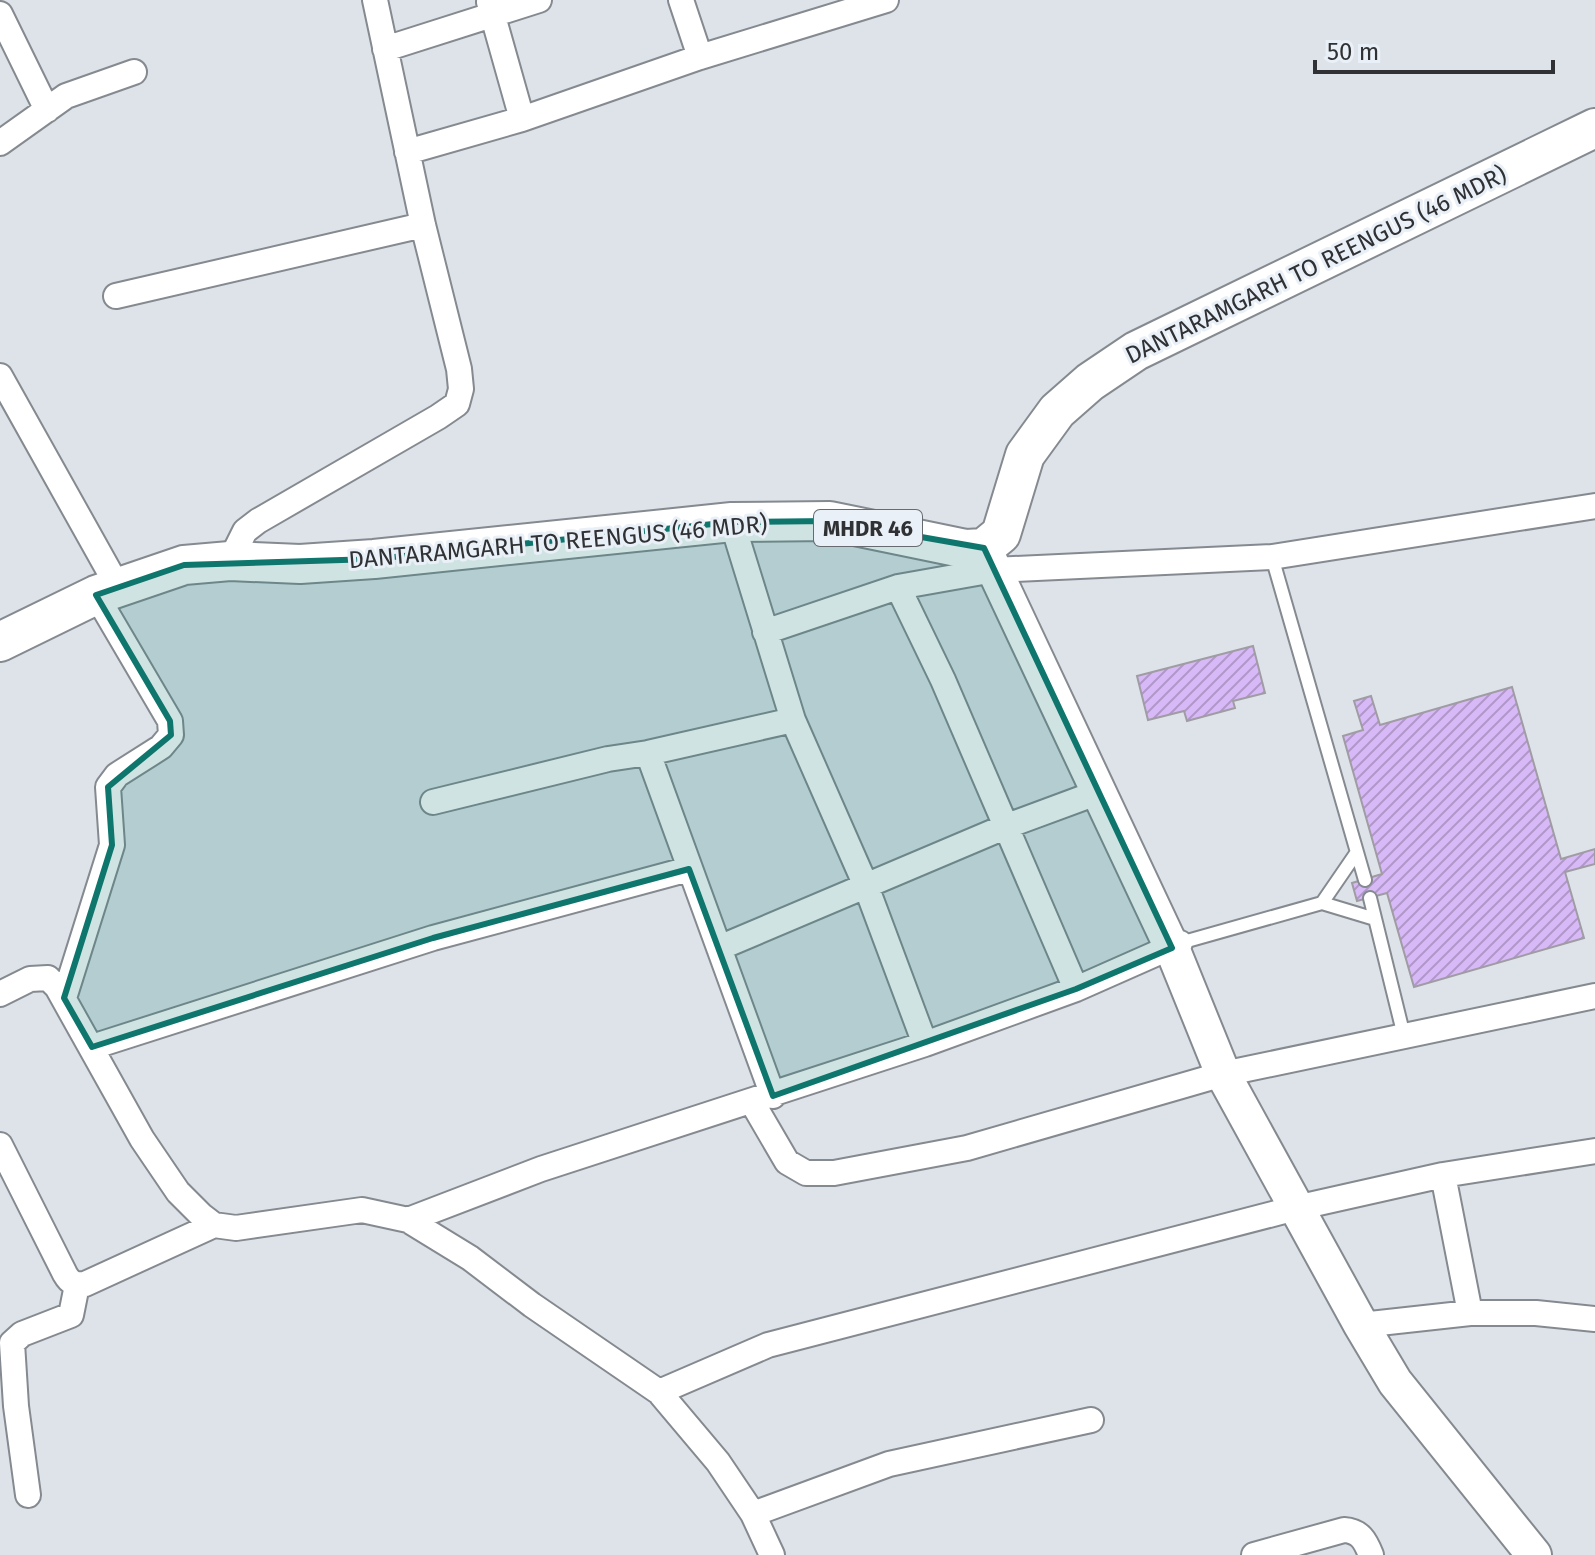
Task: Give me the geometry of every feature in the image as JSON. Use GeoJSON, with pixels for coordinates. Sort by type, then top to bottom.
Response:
{"type":"FeatureCollection","features":[{"type":"Feature","properties":{"kind":"main road","name":"DANTARAMGARH TO REENGUS (46 MDR)"},"geometry":{"type":"LineString","coordinates":[[0,642],[107,591],[184,565],[230,561],[300,564],[732,522],[830,521],[966,549],[989,559],[1001,534],[1025,455],[1057,411],[1090,382],[1136,351],[1595,128]]}},
{"type":"Feature","properties":{"kind":"street"},"geometry":{"type":"LineString","coordinates":[[230,561],[245,531],[272,511],[438,417],[457,404],[461,389],[375,0]]}},
{"type":"Feature","properties":{"kind":"street"},"geometry":{"type":"LineString","coordinates":[[385,49],[490,8],[539,0]]}},
{"type":"Feature","properties":{"kind":"street"},"geometry":{"type":"LineString","coordinates":[[681,0],[700,57]]}},
{"type":"Feature","properties":{"kind":"street"},"geometry":{"type":"LineString","coordinates":[[407,152],[522,119],[700,57],[886,0]]}},
{"type":"Feature","properties":{"kind":"street"},"geometry":{"type":"LineString","coordinates":[[490,8],[522,119]]}},
{"type":"Feature","properties":{"kind":"street"},"geometry":{"type":"LineString","coordinates":[[0,14],[47,110]]}},
{"type":"Feature","properties":{"kind":"street"},"geometry":{"type":"LineString","coordinates":[[0,143],[66,96],[134,72]]}},
{"type":"Feature","properties":{"kind":"street"},"geometry":{"type":"LineString","coordinates":[[116,296],[423,225]]}},
{"type":"Feature","properties":{"kind":"street"},"geometry":{"type":"LineString","coordinates":[[0,376],[170,721],[171,735],[161,747],[117,775],[108,787],[112,845],[64,998]]}},
{"type":"Feature","properties":{"kind":"street"},"geometry":{"type":"LineString","coordinates":[[765,632],[989,559],[1272,557],[1595,506]]}},
{"type":"Feature","properties":{"kind":"street"},"geometry":{"type":"LineString","coordinates":[[732,522],[793,720],[866,886],[925,1044]]}},
{"type":"Feature","properties":{"kind":"street"},"geometry":{"type":"LineString","coordinates":[[989,559],[1099,792],[1176,945],[1223,1074],[1296,1208],[1395,1382],[1534,1555]]}},
{"type":"Feature","properties":{"kind":"street"},"geometry":{"type":"LineString","coordinates":[[898,587],[943,680],[1076,989]]}},
{"type":"Feature","properties":{"kind":"street"},"geometry":{"type":"LineString","coordinates":[[433,802],[608,759],[793,720]]}},
{"type":"Feature","properties":{"kind":"street"},"geometry":{"type":"LineString","coordinates":[[648,753],[719,948],[762,1099],[787,1162],[806,1173],[834,1173],[967,1148],[1223,1074],[1595,996]]}},
{"type":"Feature","properties":{"kind":"street"},"geometry":{"type":"LineString","coordinates":[[719,948],[1007,826],[1099,792]]}},
{"type":"Feature","properties":{"kind":"street"},"geometry":{"type":"LineString","coordinates":[[92,1047],[433,938],[689,869]]}},
{"type":"Feature","properties":{"kind":"street"},"geometry":{"type":"LineString","coordinates":[[408,1220],[541,1169],[925,1044],[1076,989],[1176,945]]}},
{"type":"Feature","properties":{"kind":"street"},"geometry":{"type":"LineString","coordinates":[[0,994],[30,979],[48,978],[57,987],[151,1153],[178,1192],[214,1225]]}},
{"type":"Feature","properties":{"kind":"street"},"geometry":{"type":"LineString","coordinates":[[0,1145],[65,1274],[69,1281],[77,1285],[214,1225],[236,1228],[362,1210],[408,1220],[470,1258],[532,1305],[659,1392],[718,1462],[753,1514],[772,1555]]}},
{"type":"Feature","properties":{"kind":"street"},"geometry":{"type":"LineString","coordinates":[[659,1392],[768,1345],[1296,1208],[1443,1175],[1595,1151]]}},
{"type":"Feature","properties":{"kind":"street"},"geometry":{"type":"LineString","coordinates":[[1443,1175],[1470,1313]]}},
{"type":"Feature","properties":{"kind":"street"},"geometry":{"type":"LineString","coordinates":[[28,1495],[16,1406],[12,1343],[22,1334],[71,1315],[77,1285]]}},
{"type":"Feature","properties":{"kind":"street"},"geometry":{"type":"LineString","coordinates":[[1361,1325],[1470,1313],[1536,1313],[1595,1319]]}},
{"type":"Feature","properties":{"kind":"street"},"geometry":{"type":"LineString","coordinates":[[753,1514],[889,1464],[1091,1420]]}},
{"type":"Feature","properties":{"kind":"street"},"geometry":{"type":"LineString","coordinates":[[1254,1555],[1344,1530],[1356,1531],[1364,1539],[1371,1555]]}},
{"type":"Feature","properties":{"kind":"lane"},"geometry":{"type":"LineString","coordinates":[[1272,557],[1365,880]]}},
{"type":"Feature","properties":{"kind":"lane"},"geometry":{"type":"LineString","coordinates":[[1322,903],[1357,852]]}},
{"type":"Feature","properties":{"kind":"lane"},"geometry":{"type":"LineString","coordinates":[[1370,898],[1404,1036]]}},
{"type":"Feature","properties":{"kind":"lane"},"geometry":{"type":"LineString","coordinates":[[1176,945],[1322,903],[1375,919]]}},
{"type":"Feature","properties":{"kind":"highlighted area"},"geometry":{"type":"Polygon","coordinates":[[[830,521],[984,548],[1172,948],[1076,989],[773,1096],[689,869],[433,938],[92,1047],[64,998],[112,845],[108,787],[171,735],[170,721],[96,595],[184,565],[374,559],[732,522],[830,521]]]}},
{"type":"Feature","properties":{"kind":"building"},"geometry":{"type":"Polygon","coordinates":[[[1253,646],[1265,693],[1233,701],[1235,708],[1187,721],[1184,711],[1148,720],[1137,676],[1253,646]]]}},
{"type":"Feature","properties":{"kind":"building"},"geometry":{"type":"Polygon","coordinates":[[[1512,687],[1561,859],[1595,849],[1595,864],[1565,872],[1584,938],[1414,987],[1387,893],[1357,901],[1352,883],[1382,874],[1343,736],[1363,730],[1354,701],[1371,696],[1380,725],[1512,687]]]}}]}
